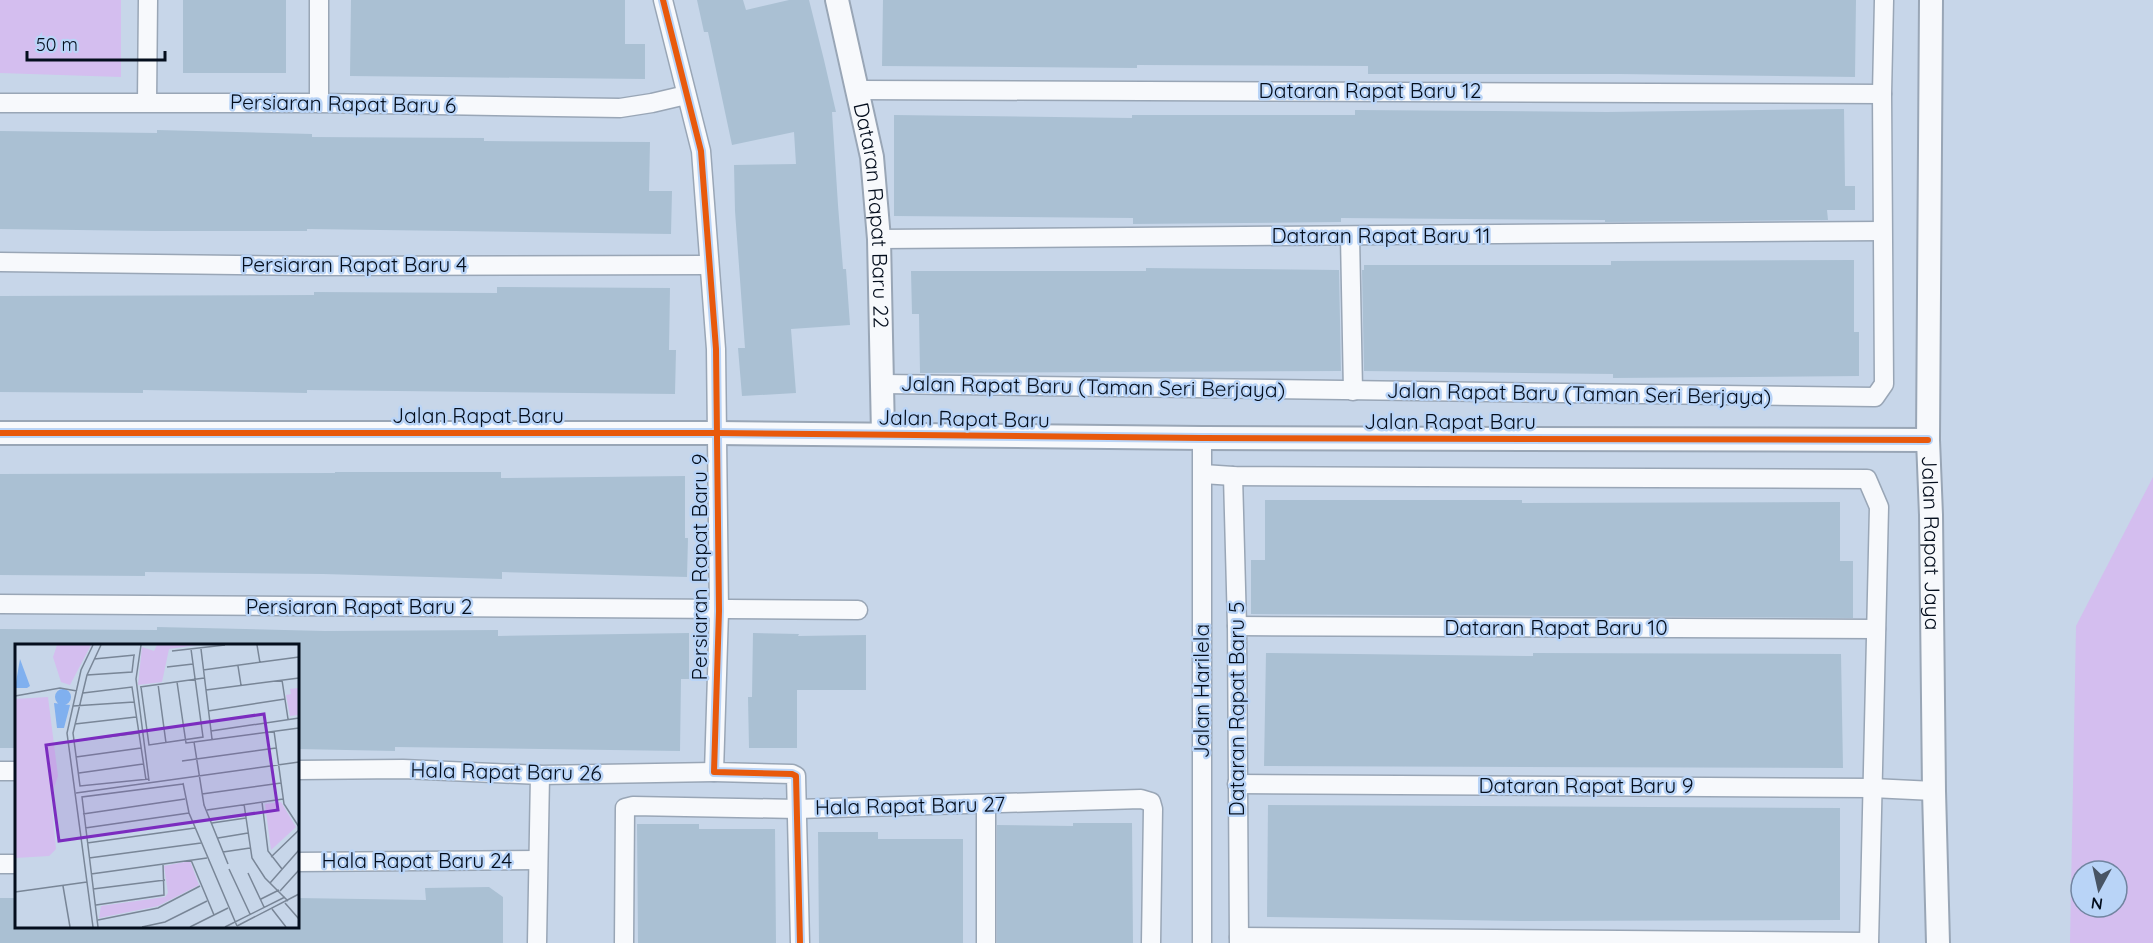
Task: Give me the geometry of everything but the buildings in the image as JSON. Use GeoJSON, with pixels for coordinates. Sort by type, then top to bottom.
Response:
{"type":"FeatureCollection","features":[{"type":"Feature","properties":{"kind":"street"},"geometry":{"type":"LineString","coordinates":[[147,102],[148,0]]}},
{"type":"Feature","properties":{"kind":"street"},"geometry":{"type":"LineString","coordinates":[[319,0],[319,103]]}},
{"type":"Feature","properties":{"kind":"street","name":"Persiaran Rapat Baru 9"},"geometry":{"type":"LineString","coordinates":[[663,0],[701,151],[716,349],[719,610],[714,772]]}},
{"type":"Feature","properties":{"kind":"street","name":"Dataran Rapat Baru 22"},"geometry":{"type":"LineString","coordinates":[[837,0],[872,157],[879,239],[883,434]]}},
{"type":"Feature","properties":{"kind":"street","name":"Jalan Rapat Baru (Taman Seri Berjaya)"},"geometry":{"type":"LineString","coordinates":[[883,384],[1875,397],[1884,384],[1881,94],[1884,0]]}},
{"type":"Feature","properties":{"kind":"street","name":"Jalan Rapat Jaya"},"geometry":{"type":"LineString","coordinates":[[1931,0],[1928,440],[1938,943]]}},
{"type":"Feature","properties":{"kind":"street","name":"Dataran Rapat Baru 12"},"geometry":{"type":"LineString","coordinates":[[858,90],[1881,94]]}},
{"type":"Feature","properties":{"kind":"street","name":"Persiaran Rapat Baru 6"},"geometry":{"type":"LineString","coordinates":[[0,103],[319,103],[620,108],[686,95]]}},
{"type":"Feature","properties":{"kind":"street","name":"Dataran Rapat Baru 11"},"geometry":{"type":"LineString","coordinates":[[879,239],[1882,231]]}},
{"type":"Feature","properties":{"kind":"street"},"geometry":{"type":"LineString","coordinates":[[1350,236],[1353,391]]}},
{"type":"Feature","properties":{"kind":"street","name":"Persiaran Rapat Baru 4"},"geometry":{"type":"LineString","coordinates":[[0,262],[312,266],[708,265]]}},
{"type":"Feature","properties":{"kind":"street","name":"Jalan Rapat Baru"},"geometry":{"type":"LineString","coordinates":[[0,434],[717,433],[1202,438],[1928,440]]}},
{"type":"Feature","properties":{"kind":"street","name":"Jalan Harilela"},"geometry":{"type":"LineString","coordinates":[[1202,438],[1202,943]]}},
{"type":"Feature","properties":{"kind":"street"},"geometry":{"type":"LineString","coordinates":[[1203,474],[1867,479],[1879,507],[1869,943],[1239,940]]}},
{"type":"Feature","properties":{"kind":"street","name":"Dataran Rapat Baru 5"},"geometry":{"type":"LineString","coordinates":[[1233,476],[1237,626],[1239,940]]}},
{"type":"Feature","properties":{"kind":"street","name":"Persiaran Rapat Baru 2"},"geometry":{"type":"LineString","coordinates":[[0,604],[858,610]]}},
{"type":"Feature","properties":{"kind":"street","name":"Dataran Rapat Baru 10"},"geometry":{"type":"LineString","coordinates":[[1237,626],[1876,629]]}},
{"type":"Feature","properties":{"kind":"street","name":"Hala Rapat Baru 26"},"geometry":{"type":"LineString","coordinates":[[298,770],[403,769],[540,775],[714,772]]}},
{"type":"Feature","properties":{"kind":"street"},"geometry":{"type":"LineString","coordinates":[[714,772],[792,774],[796,776],[800,943]]}},
{"type":"Feature","properties":{"kind":"street"},"geometry":{"type":"LineString","coordinates":[[537,943],[540,775]]}},
{"type":"Feature","properties":{"kind":"street","name":"Dataran Rapat Baru 9"},"geometry":{"type":"LineString","coordinates":[[1238,784],[1872,788],[1934,791]]}},
{"type":"Feature","properties":{"kind":"street","name":"Hala Rapat Baru 27"},"geometry":{"type":"LineString","coordinates":[[624,943],[625,808],[633,806],[798,809],[1141,799],[1150,802],[1153,809],[1150,943]]}},
{"type":"Feature","properties":{"kind":"street"},"geometry":{"type":"LineString","coordinates":[[986,805],[986,943]]}},
{"type":"Feature","properties":{"kind":"street","name":"Hala Rapat Baru 24"},"geometry":{"type":"LineString","coordinates":[[298,862],[538,860]]}},
{"type":"Feature","properties":{"kind":"shaded area"},"geometry":{"type":"Polygon","coordinates":[[[0,0],[121,0],[121,77],[0,73],[0,0]]]}},
{"type":"Feature","properties":{"kind":"shaded area"},"geometry":{"type":"Polygon","coordinates":[[[2153,477],[2153,943],[2070,943],[2070,919],[2129,919],[2129,859],[2072,859],[2076,626],[2153,477]]]}},
{"type":"Feature","properties":{"kind":"cycle path"},"geometry":{"type":"LineString","coordinates":[[663,0],[701,151],[716,349],[719,611],[714,772],[792,774],[796,776],[800,943]]}},
{"type":"Feature","properties":{"kind":"cycle path"},"geometry":{"type":"LineString","coordinates":[[0,433],[717,433],[1202,438],[1928,440]]}}]}
